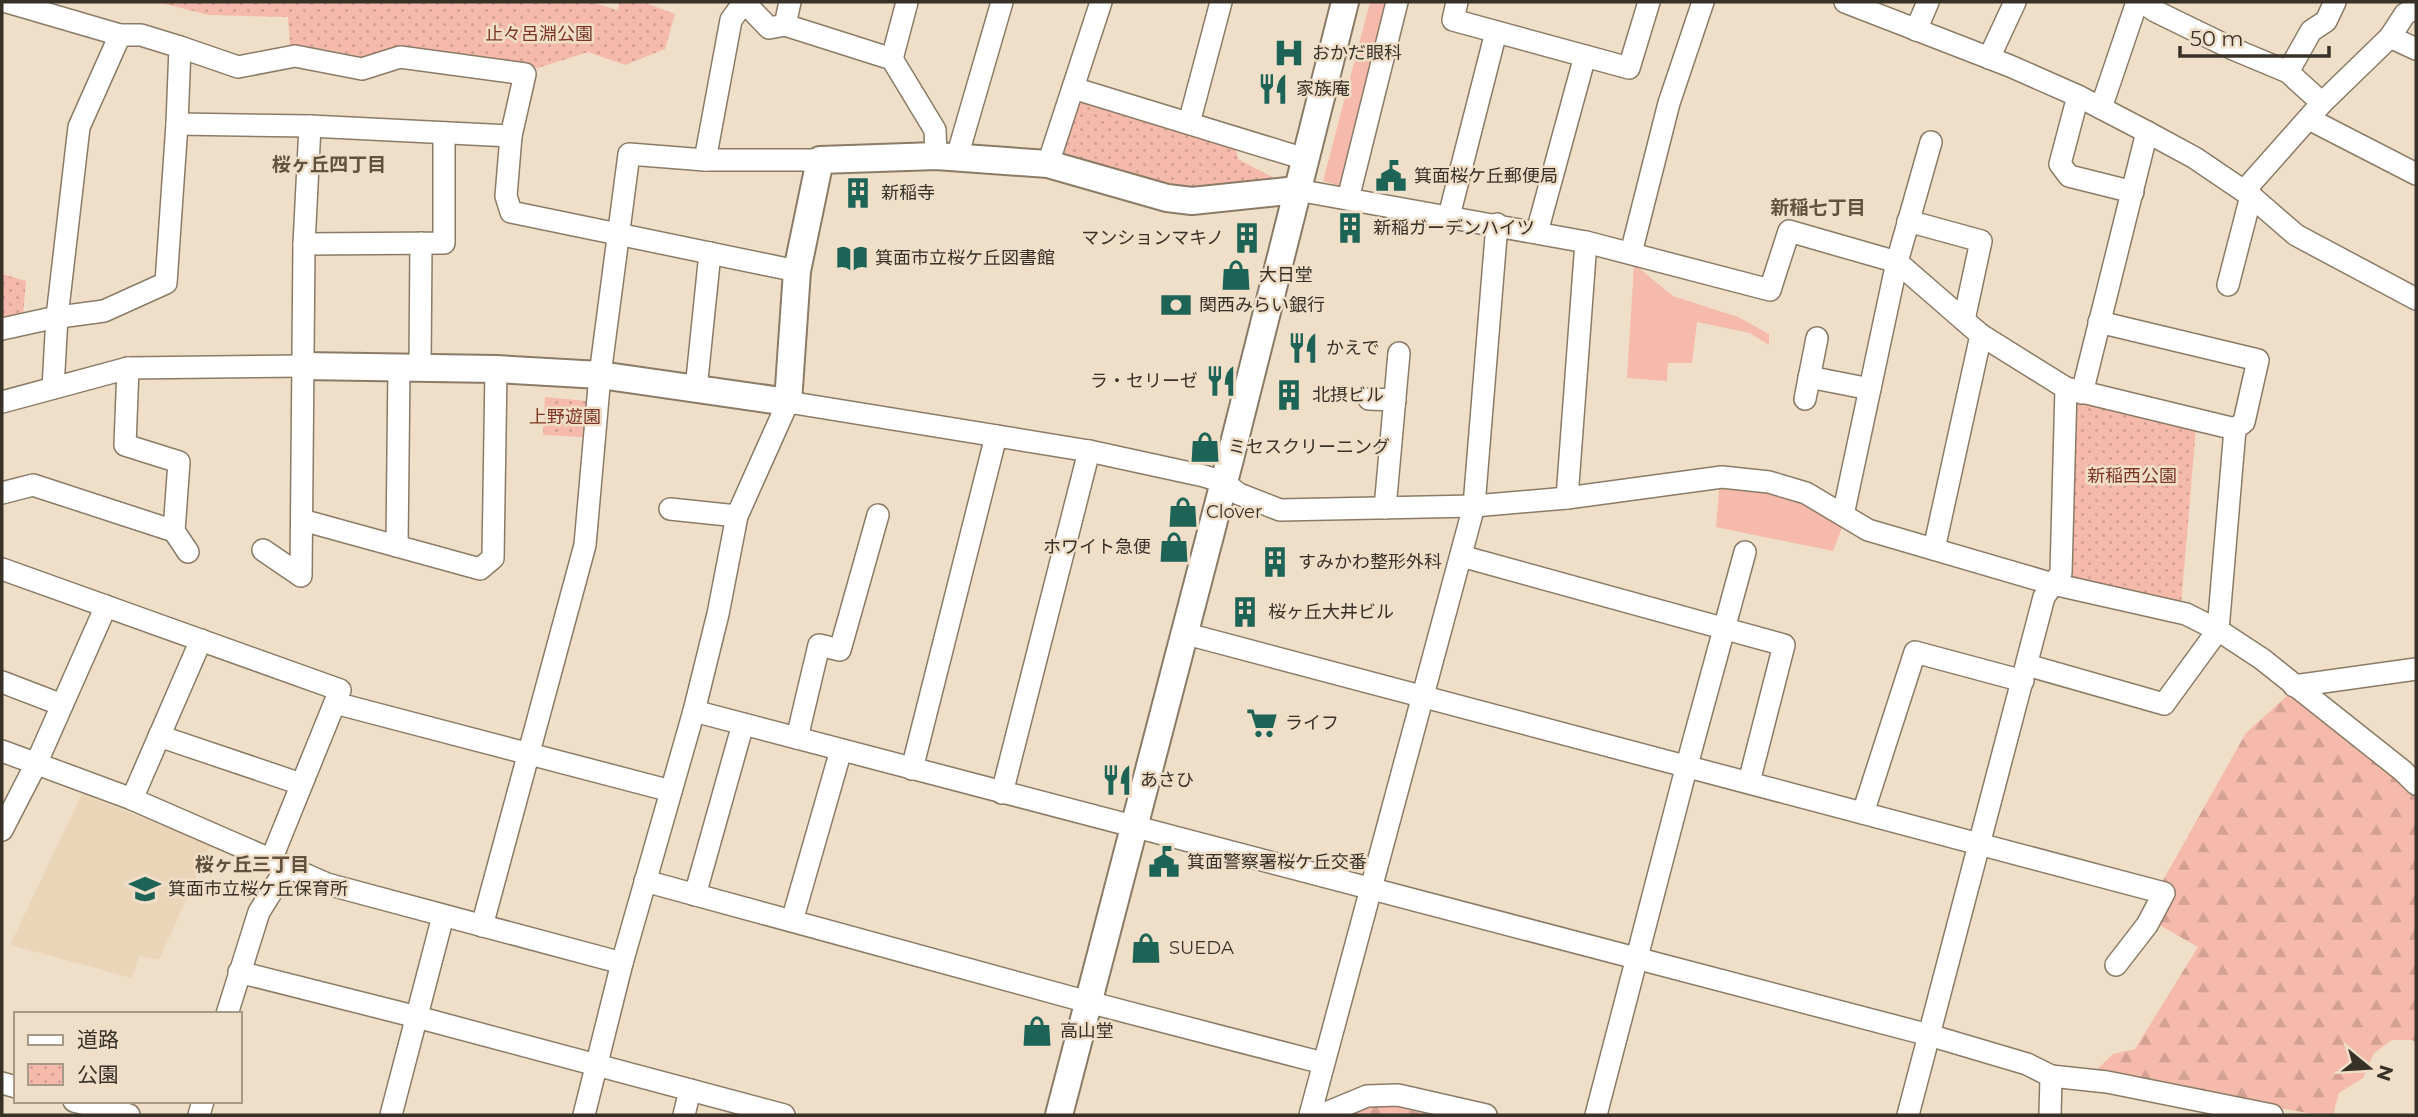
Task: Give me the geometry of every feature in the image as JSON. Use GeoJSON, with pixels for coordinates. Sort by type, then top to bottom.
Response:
{"type":"FeatureCollection","features":[{"type":"Feature","properties":{"kind":"street"},"geometry":{"type":"LineString","coordinates":[[7,2],[120,35],[141,35],[238,67],[295,55],[362,69],[400,57],[525,74],[511,136],[506,196],[512,212],[797,271]]}},
{"type":"Feature","properties":{"kind":"street"},"geometry":{"type":"LineString","coordinates":[[705,160],[731,20],[744,2],[769,28],[785,25],[892,59],[935,130],[947,156]]}},
{"type":"Feature","properties":{"kind":"street"},"geometry":{"type":"LineString","coordinates":[[785,25],[790,2]]}},
{"type":"Feature","properties":{"kind":"street"},"geometry":{"type":"LineString","coordinates":[[892,59],[907,2]]}},
{"type":"Feature","properties":{"kind":"street"},"geometry":{"type":"LineString","coordinates":[[947,156],[1002,2]]}},
{"type":"Feature","properties":{"kind":"street"},"geometry":{"type":"LineString","coordinates":[[1048,164],[1101,2]]}},
{"type":"Feature","properties":{"kind":"street"},"geometry":{"type":"LineString","coordinates":[[1189,123],[1221,2]]}},
{"type":"Feature","properties":{"kind":"street"},"geometry":{"type":"LineString","coordinates":[[1059,1115],[1345,2]]}},
{"type":"Feature","properties":{"kind":"street"},"geometry":{"type":"LineString","coordinates":[[1348,199],[1398,2]]}},
{"type":"Feature","properties":{"kind":"street"},"geometry":{"type":"LineString","coordinates":[[1457,2],[1453,20],[1629,68],[1649,2]]}},
{"type":"Feature","properties":{"kind":"street"},"geometry":{"type":"LineString","coordinates":[[1632,253],[1669,103],[1703,2]]}},
{"type":"Feature","properties":{"kind":"street"},"geometry":{"type":"LineString","coordinates":[[1845,2],[2078,96],[2195,158],[2248,194],[2296,235],[2416,299]]}},
{"type":"Feature","properties":{"kind":"street"},"geometry":{"type":"LineString","coordinates":[[1916,30],[1928,2]]}},
{"type":"Feature","properties":{"kind":"street"},"geometry":{"type":"LineString","coordinates":[[1989,58],[2015,2]]}},
{"type":"Feature","properties":{"kind":"street"},"geometry":{"type":"LineString","coordinates":[[2101,108],[2140,2],[2233,49],[2288,72],[2315,111],[2416,174]]}},
{"type":"Feature","properties":{"kind":"street"},"geometry":{"type":"LineString","coordinates":[[2288,72],[2311,31],[2326,21],[2335,2]]}},
{"type":"Feature","properties":{"kind":"street"},"geometry":{"type":"LineString","coordinates":[[2228,285],[2248,194],[2315,111],[2390,37],[2405,14],[2416,8]]}},
{"type":"Feature","properties":{"kind":"street"},"geometry":{"type":"LineString","coordinates":[[1449,216],[1496,32]]}},
{"type":"Feature","properties":{"kind":"street"},"geometry":{"type":"LineString","coordinates":[[52,388],[57,317],[79,127],[120,35]]}},
{"type":"Feature","properties":{"kind":"street"},"geometry":{"type":"LineString","coordinates":[[2390,37],[2416,49]]}},
{"type":"Feature","properties":{"kind":"street"},"geometry":{"type":"LineString","coordinates":[[2,329],[57,317],[104,311],[166,283],[180,47]]}},
{"type":"Feature","properties":{"kind":"street"},"geometry":{"type":"LineString","coordinates":[[1537,232],[1585,56]]}},
{"type":"Feature","properties":{"kind":"street"},"geometry":{"type":"LineString","coordinates":[[1073,88],[1305,159]]}},
{"type":"Feature","properties":{"kind":"street"},"geometry":{"type":"LineString","coordinates":[[2078,96],[2060,164],[2069,176],[2133,192]]}},
{"type":"Feature","properties":{"kind":"street"},"geometry":{"type":"LineString","coordinates":[[177,124],[310,126],[511,136]]}},
{"type":"Feature","properties":{"kind":"street"},"geometry":{"type":"LineString","coordinates":[[263,550],[301,576],[304,244],[310,126]]}},
{"type":"Feature","properties":{"kind":"street"},"geometry":{"type":"LineString","coordinates":[[1908,1115],[2044,597],[2062,573],[2074,391],[2099,322],[2147,132]]}},
{"type":"Feature","properties":{"kind":"street"},"geometry":{"type":"LineString","coordinates":[[304,244],[444,243],[444,133]]}},
{"type":"Feature","properties":{"kind":"street"},"geometry":{"type":"LineString","coordinates":[[1843,515],[1897,262],[1931,142]]}},
{"type":"Feature","properties":{"kind":"street"},"geometry":{"type":"LineString","coordinates":[[482,926],[586,545],[600,375],[629,154],[705,160],[947,156],[1048,164],[1167,198],[1192,201],[1297,190],[1586,242],[1770,290],[1789,231],[1897,262],[1980,335],[2074,391],[2235,429]]}},
{"type":"Feature","properties":{"kind":"street"},"geometry":{"type":"LineString","coordinates":[[584,1115],[622,963],[694,711],[718,614],[737,516],[788,402],[797,271],[820,160]]}},
{"type":"Feature","properties":{"kind":"street"},"geometry":{"type":"LineString","coordinates":[[1908,221],[1981,241],[1964,320]]}},
{"type":"Feature","properties":{"kind":"street"},"geometry":{"type":"LineString","coordinates":[[1310,1115],[1474,506],[1497,224]]}},
{"type":"Feature","properties":{"kind":"street"},"geometry":{"type":"LineString","coordinates":[[1567,498],[1586,242]]}},
{"type":"Feature","properties":{"kind":"street"},"geometry":{"type":"LineString","coordinates":[[397,546],[421,243]]}},
{"type":"Feature","properties":{"kind":"street"},"geometry":{"type":"LineString","coordinates":[[696,389],[710,253]]}},
{"type":"Feature","properties":{"kind":"street"},"geometry":{"type":"LineString","coordinates":[[1863,813],[1915,652],[2164,704],[2218,630],[2235,429],[2244,422],[2258,360],[2099,322]]}},
{"type":"Feature","properties":{"kind":"street"},"geometry":{"type":"LineString","coordinates":[[1934,549],[1980,335]]}},
{"type":"Feature","properties":{"kind":"street"},"geometry":{"type":"LineString","coordinates":[[1817,338],[1807,388],[1870,389]]}},
{"type":"Feature","properties":{"kind":"street"},"geometry":{"type":"LineString","coordinates":[[1385,508],[1399,353]]}},
{"type":"Feature","properties":{"kind":"street"},"geometry":{"type":"LineString","coordinates":[[2,402],[128,368],[303,366],[496,369],[600,375],[788,402],[1089,451],[1223,482],[1239,494],[1280,510],[1474,506],[1567,498],[1722,477],[1769,482],[1806,493],[1868,530],[2053,584],[2186,614],[2218,630],[2262,659],[2416,784]]}},
{"type":"Feature","properties":{"kind":"street"},"geometry":{"type":"LineString","coordinates":[[128,368],[125,445],[179,462],[174,531],[188,552]]}},
{"type":"Feature","properties":{"kind":"street"},"geometry":{"type":"LineString","coordinates":[[302,520],[480,569],[493,558],[496,369]]}},
{"type":"Feature","properties":{"kind":"street"},"geometry":{"type":"LineString","coordinates":[[1369,399],[1395,400]]}},
{"type":"Feature","properties":{"kind":"street"},"geometry":{"type":"LineString","coordinates":[[912,769],[996,436]]}},
{"type":"Feature","properties":{"kind":"street"},"geometry":{"type":"LineString","coordinates":[[1002,793],[1089,451]]}},
{"type":"Feature","properties":{"kind":"street"},"geometry":{"type":"LineString","coordinates":[[2,493],[33,485],[174,531]]}},
{"type":"Feature","properties":{"kind":"street"},"geometry":{"type":"LineString","coordinates":[[670,509],[737,516]]}},
{"type":"Feature","properties":{"kind":"street"},"geometry":{"type":"LineString","coordinates":[[797,738],[819,645],[840,650],[878,515]]}},
{"type":"Feature","properties":{"kind":"street"},"geometry":{"type":"LineString","coordinates":[[1596,1115],[1745,552]]}},
{"type":"Feature","properties":{"kind":"street"},"geometry":{"type":"LineString","coordinates":[[1461,556],[1784,645],[1749,782]]}},
{"type":"Feature","properties":{"kind":"street"},"geometry":{"type":"LineString","coordinates":[[2,569],[340,690],[301,784],[279,863],[239,972],[228,1012]]}},
{"type":"Feature","properties":{"kind":"street"},"geometry":{"type":"LineString","coordinates":[[2,830],[36,764],[106,607]]}},
{"type":"Feature","properties":{"kind":"street"},"geometry":{"type":"LineString","coordinates":[[1183,633],[2164,893],[2147,925],[2116,965]]}},
{"type":"Feature","properties":{"kind":"street"},"geometry":{"type":"LineString","coordinates":[[132,799],[201,640]]}},
{"type":"Feature","properties":{"kind":"street"},"geometry":{"type":"LineString","coordinates":[[2294,686],[2416,669]]}},
{"type":"Feature","properties":{"kind":"street"},"geometry":{"type":"LineString","coordinates":[[2,682],[62,705]]}},
{"type":"Feature","properties":{"kind":"street"},"geometry":{"type":"LineString","coordinates":[[335,703],[671,791]]}},
{"type":"Feature","properties":{"kind":"street"},"geometry":{"type":"LineString","coordinates":[[694,711],[1929,1035],[2027,1064],[2051,1076],[2107,1082],[2272,1115]]}},
{"type":"Feature","properties":{"kind":"street"},"geometry":{"type":"LineString","coordinates":[[695,895],[743,724]]}},
{"type":"Feature","properties":{"kind":"street"},"geometry":{"type":"LineString","coordinates":[[159,736],[301,784]]}},
{"type":"Feature","properties":{"kind":"street"},"geometry":{"type":"LineString","coordinates":[[792,921],[841,750]]}},
{"type":"Feature","properties":{"kind":"street"},"geometry":{"type":"LineString","coordinates":[[2,751],[132,799],[338,887],[622,963]]}},
{"type":"Feature","properties":{"kind":"street"},"geometry":{"type":"LineString","coordinates":[[645,881],[1323,1063]]}},
{"type":"Feature","properties":{"kind":"street"},"geometry":{"type":"LineString","coordinates":[[391,1115],[443,916]]}},
{"type":"Feature","properties":{"kind":"street"},"geometry":{"type":"LineString","coordinates":[[239,972],[784,1115]]}},
{"type":"Feature","properties":{"kind":"street"},"geometry":{"type":"LineString","coordinates":[[2050,1115],[2051,1076]]}},
{"type":"Feature","properties":{"kind":"street"},"geometry":{"type":"LineString","coordinates":[[684,1115],[691,1090]]}},
{"type":"Feature","properties":{"kind":"street"},"geometry":{"type":"LineString","coordinates":[[1321,1115],[1367,1096],[1398,1095],[1486,1115]]}},
{"type":"Feature","properties":{"kind":"street"},"geometry":{"type":"LineString","coordinates":[[82,1103],[130,1115]]}},
{"type":"Feature","properties":{"kind":"shaded area"},"geometry":{"type":"Polygon","coordinates":[[[82,794],[211,844],[159,960],[139,956],[132,978],[10,945],[82,794]]]}},
{"type":"Feature","properties":{"kind":"green space","name":"止々呂淵公園"},"geometry":{"type":"Polygon","coordinates":[[[157,2],[592,2],[617,10],[620,2],[643,2],[675,14],[665,49],[625,65],[588,52],[538,68],[399,47],[364,61],[334,57],[290,45],[288,17],[209,15],[157,2]]]}},
{"type":"Feature","properties":{"kind":"green space"},"geometry":{"type":"Polygon","coordinates":[[[1370,2],[1394,2],[1344,187],[1323,181],[1370,2]]]}},
{"type":"Feature","properties":{"kind":"green space"},"geometry":{"type":"Polygon","coordinates":[[[1079,95],[1234,142],[1238,159],[1276,179],[1180,188],[1057,154],[1079,95]]]}},
{"type":"Feature","properties":{"kind":"green space"},"geometry":{"type":"Polygon","coordinates":[[[1634,264],[1673,296],[1738,317],[1769,334],[1769,345],[1750,333],[1697,322],[1692,363],[1668,363],[1667,381],[1627,378],[1634,264]]]}},
{"type":"Feature","properties":{"kind":"green space"},"geometry":{"type":"Polygon","coordinates":[[[2,274],[26,281],[23,316],[2,320],[2,274]]]}},
{"type":"Feature","properties":{"kind":"green space","name":"上野遊園"},"geometry":{"type":"Polygon","coordinates":[[[545,397],[586,401],[583,437],[543,435],[545,397]]]}},
{"type":"Feature","properties":{"kind":"green space","name":"新稲西公園"},"geometry":{"type":"Polygon","coordinates":[[[2080,398],[2196,428],[2181,605],[2069,581],[2074,403],[2080,398]]]}},
{"type":"Feature","properties":{"kind":"green space"},"geometry":{"type":"Polygon","coordinates":[[[1720,480],[1763,485],[1845,520],[1833,551],[1716,527],[1720,480]]]}},
{"type":"Feature","properties":{"kind":"green space"},"geometry":{"type":"Polygon","coordinates":[[[2289,694],[2400,774],[2416,790],[2416,1043],[2412,1040],[2392,1040],[2374,1053],[2363,1078],[2339,1093],[2333,1115],[2318,1115],[2093,1073],[2113,1054],[2135,1049],[2198,947],[2154,922],[2162,882],[2246,733],[2289,694]]]}},
{"type":"Feature","properties":{"kind":"green space"},"geometry":{"type":"Polygon","coordinates":[[[1381,1103],[1430,1115],[1346,1115],[1381,1103]]]}},
{"type":"Feature","properties":{"kind":"place","name":"おかだ眼科"},"geometry":{"type":"Point","coordinates":[1289,53]}},
{"type":"Feature","properties":{"kind":"place","name":"家族庵"},"geometry":{"type":"Point","coordinates":[1273,89]}},
{"type":"Feature","properties":{"kind":"place","name":"箕面桜ケ丘郵便局"},"geometry":{"type":"Point","coordinates":[1391,176]}},
{"type":"Feature","properties":{"kind":"place","name":"新稲寺"},"geometry":{"type":"Point","coordinates":[858,193]}},
{"type":"Feature","properties":{"kind":"place","name":"新稲ガーデンハイツ"},"geometry":{"type":"Point","coordinates":[1350,228]}},
{"type":"Feature","properties":{"kind":"place","name":"マンションマキノ"},"geometry":{"type":"Point","coordinates":[1247,238]}},
{"type":"Feature","properties":{"kind":"place","name":"箕面市立桜ケ丘図書館"},"geometry":{"type":"Point","coordinates":[852,258]}},
{"type":"Feature","properties":{"kind":"place","name":"大日堂"},"geometry":{"type":"Point","coordinates":[1236,275]}},
{"type":"Feature","properties":{"kind":"place","name":"関西みらい銀行"},"geometry":{"type":"Point","coordinates":[1176,305]}},
{"type":"Feature","properties":{"kind":"place","name":"かえで"},"geometry":{"type":"Point","coordinates":[1303,348]}},
{"type":"Feature","properties":{"kind":"place","name":"ラ・セリーゼ"},"geometry":{"type":"Point","coordinates":[1221,381]}},
{"type":"Feature","properties":{"kind":"place","name":"北摂ビル"},"geometry":{"type":"Point","coordinates":[1289,395]}},
{"type":"Feature","properties":{"kind":"place","name":"ミセスクリーニング"},"geometry":{"type":"Point","coordinates":[1205,447]}},
{"type":"Feature","properties":{"kind":"place","name":"Clover"},"geometry":{"type":"Point","coordinates":[1183,512]}},
{"type":"Feature","properties":{"kind":"place","name":"ホワイト急便"},"geometry":{"type":"Point","coordinates":[1174,547]}},
{"type":"Feature","properties":{"kind":"place","name":"すみかわ整形外科"},"geometry":{"type":"Point","coordinates":[1275,562]}},
{"type":"Feature","properties":{"kind":"place","name":"桜ヶ丘大井ビル"},"geometry":{"type":"Point","coordinates":[1245,612]}},
{"type":"Feature","properties":{"kind":"place","name":"ライフ"},"geometry":{"type":"Point","coordinates":[1262,723]}},
{"type":"Feature","properties":{"kind":"place","name":"あさひ"},"geometry":{"type":"Point","coordinates":[1117,780]}},
{"type":"Feature","properties":{"kind":"place","name":"箕面警察署桜ケ丘交番"},"geometry":{"type":"Point","coordinates":[1164,862]}},
{"type":"Feature","properties":{"kind":"place","name":"箕面市立桜ケ丘保育所"},"geometry":{"type":"Point","coordinates":[145,889]}},
{"type":"Feature","properties":{"kind":"place","name":"SUEDA"},"geometry":{"type":"Point","coordinates":[1146,948]}},
{"type":"Feature","properties":{"kind":"place","name":"高山堂"},"geometry":{"type":"Point","coordinates":[1037,1031]}},
{"type":"Feature","properties":{"kind":"district","name":"桜ヶ丘四丁目"},"geometry":{"type":"Point","coordinates":[329,164]}},
{"type":"Feature","properties":{"kind":"district","name":"新稲七丁目"},"geometry":{"type":"Point","coordinates":[1818,207]}},
{"type":"Feature","properties":{"kind":"district","name":"桜ヶ丘三丁目"},"geometry":{"type":"Point","coordinates":[252,864]}}]}
